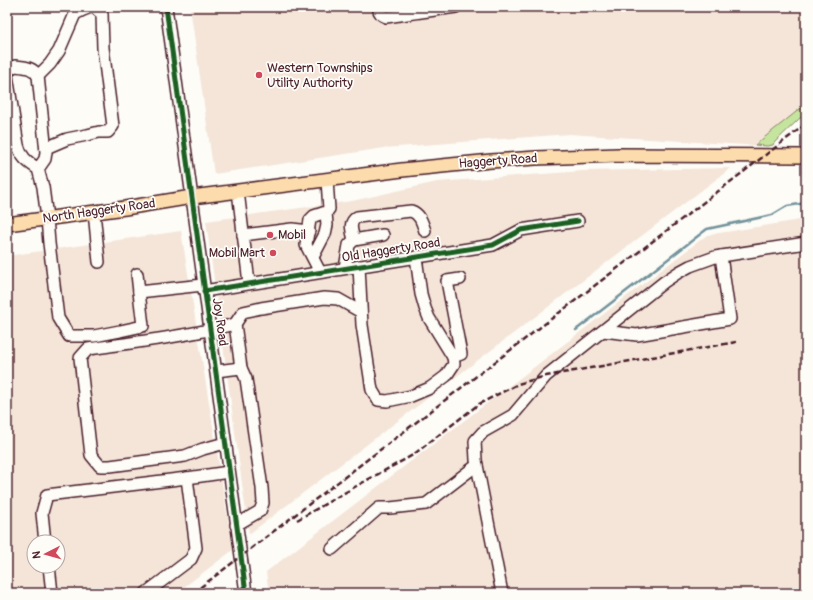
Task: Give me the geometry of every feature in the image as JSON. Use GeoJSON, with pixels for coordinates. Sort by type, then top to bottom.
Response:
{"type":"FeatureCollection","features":[{"type":"Feature","properties":{"kind":"main road","name":"Haggerty Road"},"geometry":{"type":"LineString","coordinates":[[192,197],[432,166],[536,158],[618,155],[806,156]]}},
{"type":"Feature","properties":{"kind":"main road","name":"North Haggerty Road"},"geometry":{"type":"LineString","coordinates":[[7,224],[125,208],[192,197]]}},
{"type":"Feature","properties":{"kind":"street"},"geometry":{"type":"LineString","coordinates":[[38,76],[50,64],[59,51],[75,14],[92,7],[102,14],[102,48],[113,126],[108,132],[99,132],[67,139],[46,148]]}},
{"type":"Feature","properties":{"kind":"street","name":"Joy Road"},"geometry":{"type":"LineString","coordinates":[[166,7],[246,593]]}},
{"type":"Feature","properties":{"kind":"street"},"geometry":{"type":"LineString","coordinates":[[378,7],[382,16],[386,17],[402,11],[453,7]]}},
{"type":"Feature","properties":{"kind":"street"},"geometry":{"type":"LineString","coordinates":[[38,169],[45,159],[46,148],[38,76],[36,72],[31,69],[15,66],[10,69],[7,74],[18,145],[20,153],[25,160],[38,169],[47,218],[48,243],[58,318],[70,336],[94,336],[143,326],[137,274]]}},
{"type":"Feature","properties":{"kind":"street"},"geometry":{"type":"LineString","coordinates":[[320,272],[306,245],[310,220],[314,216],[326,212],[329,209],[327,180]]}},
{"type":"Feature","properties":{"kind":"street"},"geometry":{"type":"LineString","coordinates":[[238,191],[249,283]]}},
{"type":"Feature","properties":{"kind":"street"},"geometry":{"type":"LineString","coordinates":[[354,240],[351,222],[357,216],[411,211],[420,217],[425,231]]}},
{"type":"Feature","properties":{"kind":"street"},"geometry":{"type":"LineString","coordinates":[[94,212],[99,262]]}},
{"type":"Feature","properties":{"kind":"street"},"geometry":{"type":"LineString","coordinates":[[312,257],[325,234],[328,225],[326,212]]}},
{"type":"Feature","properties":{"kind":"street","name":"Old Haggerty Road"},"geometry":{"type":"LineString","coordinates":[[140,292],[204,288],[249,283],[493,245],[521,230],[578,221]]}},
{"type":"Feature","properties":{"kind":"street"},"geometry":{"type":"LineString","coordinates":[[243,235],[292,229],[309,231]]}},
{"type":"Feature","properties":{"kind":"street"},"geometry":{"type":"LineString","coordinates":[[345,268],[350,245],[354,240],[382,235]]}},
{"type":"Feature","properties":{"kind":"street"},"geometry":{"type":"LineString","coordinates":[[502,593],[477,465],[475,441],[483,432],[513,415],[546,376],[664,282],[679,272],[703,260],[806,243]]}},
{"type":"Feature","properties":{"kind":"street"},"geometry":{"type":"LineString","coordinates":[[603,331],[637,335],[730,319],[721,256]]}},
{"type":"Feature","properties":{"kind":"street"},"geometry":{"type":"LineString","coordinates":[[359,266],[362,325],[372,390],[378,400],[387,401],[411,396],[430,388],[446,376],[454,364],[453,357],[425,308],[421,294],[416,257]]}},
{"type":"Feature","properties":{"kind":"street"},"geometry":{"type":"LineString","coordinates":[[453,357],[461,354],[448,281],[460,278]]}},
{"type":"Feature","properties":{"kind":"street"},"geometry":{"type":"LineString","coordinates":[[236,526],[260,511],[263,503],[246,379],[241,368],[235,324],[243,312],[324,298],[338,299],[361,312]]}},
{"type":"Feature","properties":{"kind":"street"},"geometry":{"type":"LineString","coordinates":[[225,443],[184,456],[100,466],[91,455],[80,358],[88,350],[210,330],[235,324]]}},
{"type":"Feature","properties":{"kind":"street"},"geometry":{"type":"LineString","coordinates":[[216,371],[241,368]]}},
{"type":"Feature","properties":{"kind":"street"},"geometry":{"type":"LineString","coordinates":[[332,549],[379,508],[426,504],[477,465]]}},
{"type":"Feature","properties":{"kind":"street"},"geometry":{"type":"LineString","coordinates":[[45,534],[42,513],[47,495],[229,472]]}},
{"type":"Feature","properties":{"kind":"street"},"geometry":{"type":"LineString","coordinates":[[146,593],[191,559],[196,548],[187,478]]}},
{"type":"Feature","properties":{"kind":"street"},"geometry":{"type":"LineString","coordinates":[[50,574],[52,593]]}},
{"type":"Feature","properties":{"kind":"shaded area"},"geometry":{"type":"Polygon","coordinates":[[[190,7],[806,7],[806,110],[761,146],[569,134],[384,148],[214,174],[190,7]]]}},
{"type":"Feature","properties":{"kind":"shaded area"},"geometry":{"type":"Polygon","coordinates":[[[731,168],[249,534],[206,221],[352,201],[437,182],[583,171],[731,168]]]}},
{"type":"Feature","properties":{"kind":"shaded area"},"geometry":{"type":"Polygon","coordinates":[[[806,219],[806,593],[269,593],[266,572],[707,235],[806,219]]]}},
{"type":"Feature","properties":{"kind":"shaded area"},"geometry":{"type":"Polygon","coordinates":[[[181,231],[233,550],[176,593],[7,593],[7,256],[181,231]]]}},
{"type":"Feature","properties":{"kind":"green space"},"geometry":{"type":"Polygon","coordinates":[[[806,104],[806,116],[800,118],[773,145],[755,145],[806,104]]]}},
{"type":"Feature","properties":{"kind":"waterway"},"geometry":{"type":"LineString","coordinates":[[576,330],[707,229],[772,215],[787,206],[806,203]]}},
{"type":"Feature","properties":{"kind":"railway"},"geometry":{"type":"LineString","coordinates":[[193,593],[806,124]]}},
{"type":"Feature","properties":{"kind":"railway"},"geometry":{"type":"LineString","coordinates":[[297,520],[413,455],[479,404],[518,384],[546,376],[736,342]]}},
{"type":"Feature","properties":{"kind":"cycle path"},"geometry":{"type":"LineString","coordinates":[[166,7],[246,593]]}},
{"type":"Feature","properties":{"kind":"cycle path"},"geometry":{"type":"LineString","coordinates":[[204,291],[493,245],[521,230],[578,221]]}},
{"type":"Feature","properties":{"kind":"place","name":"Western Townships Utility Authority"},"geometry":{"type":"Point","coordinates":[259,75]}},
{"type":"Feature","properties":{"kind":"place","name":"Mobil"},"geometry":{"type":"Point","coordinates":[270,235]}},
{"type":"Feature","properties":{"kind":"place","name":"Mobil Mart"},"geometry":{"type":"Point","coordinates":[273,253]}}]}
